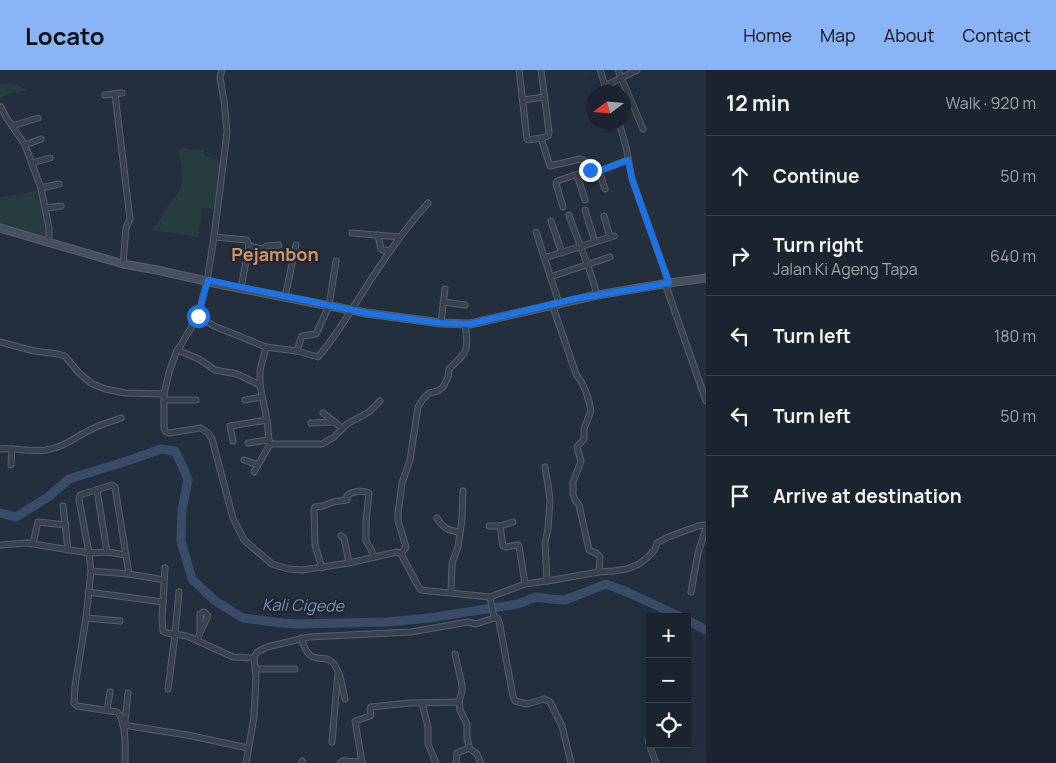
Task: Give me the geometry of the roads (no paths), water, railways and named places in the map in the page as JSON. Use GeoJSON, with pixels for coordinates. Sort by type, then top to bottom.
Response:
{"type":"FeatureCollection","features":[{"type":"Feature","properties":{"kind":"street"},"geometry":{"type":"LineString","coordinates":[[222,70],[220,84],[224,95],[226,131],[208,280],[198,316],[172,360],[164,397],[164,428],[169,433],[201,428],[208,433],[212,439],[232,518],[244,540],[272,564],[288,569],[322,568],[397,552],[401,554],[421,590],[490,598],[525,584],[599,572],[613,572],[634,567],[649,556],[657,543],[684,530],[706,526],[698,553],[691,592]]}},
{"type":"Feature","properties":{"kind":"street"},"geometry":{"type":"LineString","coordinates":[[519,70],[528,140],[548,136],[549,132],[541,70]]}},
{"type":"Feature","properties":{"kind":"street"},"geometry":{"type":"LineString","coordinates":[[600,70],[605,85]]}},
{"type":"Feature","properties":{"kind":"street"},"geometry":{"type":"LineString","coordinates":[[618,70],[642,129]]}},
{"type":"Feature","properties":{"kind":"street"},"geometry":{"type":"LineString","coordinates":[[607,85],[637,70]]}},
{"type":"Feature","properties":{"kind":"street"},"geometry":{"type":"LineString","coordinates":[[105,96],[122,93]]}},
{"type":"Feature","properties":{"kind":"street"},"geometry":{"type":"LineString","coordinates":[[115,94],[130,219],[126,228],[123,264]]}},
{"type":"Feature","properties":{"kind":"street"},"geometry":{"type":"LineString","coordinates":[[523,100],[544,97]]}},
{"type":"Feature","properties":{"kind":"street"},"geometry":{"type":"LineString","coordinates":[[1,108],[25,144],[41,188],[46,208],[49,242]]}},
{"type":"Feature","properties":{"kind":"street"},"geometry":{"type":"LineString","coordinates":[[12,126],[38,118]]}},
{"type":"Feature","properties":{"kind":"street"},"geometry":{"type":"LineString","coordinates":[[621,130],[632,179],[706,402]]}},
{"type":"Feature","properties":{"kind":"street"},"geometry":{"type":"LineString","coordinates":[[541,138],[550,166],[582,159],[587,163],[590,170]]}},
{"type":"Feature","properties":{"kind":"street"},"geometry":{"type":"LineString","coordinates":[[25,144],[41,139]]}},
{"type":"Feature","properties":{"kind":"street"},"geometry":{"type":"LineString","coordinates":[[32,163],[50,158]]}},
{"type":"Feature","properties":{"kind":"street"},"geometry":{"type":"LineString","coordinates":[[563,207],[556,182],[590,170],[599,171],[628,160]]}},
{"type":"Feature","properties":{"kind":"street"},"geometry":{"type":"LineString","coordinates":[[599,171],[605,189]]}},
{"type":"Feature","properties":{"kind":"street"},"geometry":{"type":"LineString","coordinates":[[577,175],[586,200]]}},
{"type":"Feature","properties":{"kind":"street"},"geometry":{"type":"LineString","coordinates":[[41,188],[59,184]]}},
{"type":"Feature","properties":{"kind":"street"},"geometry":{"type":"LineString","coordinates":[[198,316],[214,326],[266,347],[298,351],[318,357],[335,335],[400,237],[428,203]]}},
{"type":"Feature","properties":{"kind":"street"},"geometry":{"type":"LineString","coordinates":[[46,208],[61,206]]}},
{"type":"Feature","properties":{"kind":"street"},"geometry":{"type":"LineString","coordinates":[[585,210],[595,242]]}},
{"type":"Feature","properties":{"kind":"street"},"geometry":{"type":"LineString","coordinates":[[569,215],[588,264],[597,295]]}},
{"type":"Feature","properties":{"kind":"street"},"geometry":{"type":"LineString","coordinates":[[544,258],[612,236],[604,216]]}},
{"type":"Feature","properties":{"kind":"street"},"geometry":{"type":"LineString","coordinates":[[551,221],[562,253]]}},
{"type":"Feature","properties":{"kind":"street"},"geometry":{"type":"LineString","coordinates":[[0,228],[123,264],[366,313],[441,323],[470,324],[597,295],[706,278]]}},
{"type":"Feature","properties":{"kind":"street"},"geometry":{"type":"LineString","coordinates":[[536,232],[550,276],[555,304],[576,374],[584,388],[591,411],[584,428],[584,439],[577,447],[581,461],[574,478],[573,487],[574,498],[579,505],[589,550],[600,555],[599,572]]}},
{"type":"Feature","properties":{"kind":"street"},"geometry":{"type":"LineString","coordinates":[[352,233],[400,237]]}},
{"type":"Feature","properties":{"kind":"street"},"geometry":{"type":"LineString","coordinates":[[378,235],[381,249],[390,251]]}},
{"type":"Feature","properties":{"kind":"street"},"geometry":{"type":"LineString","coordinates":[[214,237],[247,240],[249,246],[241,288]]}},
{"type":"Feature","properties":{"kind":"street"},"geometry":{"type":"LineString","coordinates":[[249,246],[262,249],[266,246],[279,245]]}},
{"type":"Feature","properties":{"kind":"street"},"geometry":{"type":"LineString","coordinates":[[285,297],[296,245]]}},
{"type":"Feature","properties":{"kind":"street"},"geometry":{"type":"LineString","coordinates":[[550,276],[610,257]]}},
{"type":"Feature","properties":{"kind":"street"},"geometry":{"type":"LineString","coordinates":[[298,351],[301,337],[316,334],[329,306],[336,261]]}},
{"type":"Feature","properties":{"kind":"street"},"geometry":{"type":"LineString","coordinates":[[441,323],[445,289]]}},
{"type":"Feature","properties":{"kind":"street"},"geometry":{"type":"LineString","coordinates":[[443,302],[465,305]]}},
{"type":"Feature","properties":{"kind":"street"},"geometry":{"type":"LineString","coordinates":[[401,554],[406,546],[398,521],[399,502],[402,483],[410,460],[418,407],[423,398],[429,393],[438,391],[443,386],[448,377],[449,369],[464,354],[468,345],[465,324]]}},
{"type":"Feature","properties":{"kind":"street"},"geometry":{"type":"LineString","coordinates":[[0,342],[34,351],[62,354],[79,373],[91,383],[105,390],[196,400]]}},
{"type":"Feature","properties":{"kind":"street"},"geometry":{"type":"LineString","coordinates":[[254,472],[269,442],[260,385],[260,370],[266,347]]}},
{"type":"Feature","properties":{"kind":"street"},"geometry":{"type":"LineString","coordinates":[[178,350],[199,359],[215,370],[237,374],[260,385]]}},
{"type":"Feature","properties":{"kind":"street"},"geometry":{"type":"LineString","coordinates":[[244,400],[262,397]]}},
{"type":"Feature","properties":{"kind":"street"},"geometry":{"type":"LineString","coordinates":[[248,444],[269,442],[320,444],[334,437],[351,421],[369,412],[380,401]]}},
{"type":"Feature","properties":{"kind":"street"},"geometry":{"type":"LineString","coordinates":[[322,413],[342,428]]}},
{"type":"Feature","properties":{"kind":"street"},"geometry":{"type":"LineString","coordinates":[[0,449],[45,450],[67,444],[92,429],[121,418]]}},
{"type":"Feature","properties":{"kind":"street"},"geometry":{"type":"LineString","coordinates":[[233,441],[230,426],[267,420]]}},
{"type":"Feature","properties":{"kind":"street"},"geometry":{"type":"LineString","coordinates":[[311,423],[336,422]]}},
{"type":"Feature","properties":{"kind":"street"},"geometry":{"type":"LineString","coordinates":[[11,465],[12,448]]}},
{"type":"Feature","properties":{"kind":"street"},"geometry":{"type":"LineString","coordinates":[[244,460],[258,466]]}},
{"type":"Feature","properties":{"kind":"street"},"geometry":{"type":"LineString","coordinates":[[544,467],[550,500],[545,542],[547,581]]}},
{"type":"Feature","properties":{"kind":"street"},"geometry":{"type":"LineString","coordinates":[[124,725],[121,715],[117,712],[75,705],[74,700],[91,571],[79,500],[79,496],[82,494],[112,485],[116,487],[129,574]]}},
{"type":"Feature","properties":{"kind":"street"},"geometry":{"type":"LineString","coordinates":[[97,490],[107,552]]}},
{"type":"Feature","properties":{"kind":"street"},"geometry":{"type":"LineString","coordinates":[[451,592],[452,563],[458,547],[463,491]]}},
{"type":"Feature","properties":{"kind":"street"},"geometry":{"type":"LineString","coordinates":[[322,568],[315,544],[314,509],[315,507],[347,500],[348,494],[354,492],[369,493],[366,542],[372,549],[374,557]]}},
{"type":"Feature","properties":{"kind":"street"},"geometry":{"type":"LineString","coordinates":[[63,506],[68,550]]}},
{"type":"Feature","properties":{"kind":"street"},"geometry":{"type":"LineString","coordinates":[[437,518],[443,527],[460,532]]}},
{"type":"Feature","properties":{"kind":"street"},"geometry":{"type":"LineString","coordinates":[[33,543],[38,522],[66,525]]}},
{"type":"Feature","properties":{"kind":"street"},"geometry":{"type":"LineString","coordinates":[[489,526],[500,526],[513,522]]}},
{"type":"Feature","properties":{"kind":"street"},"geometry":{"type":"LineString","coordinates":[[500,526],[503,546],[519,546],[525,584]]}},
{"type":"Feature","properties":{"kind":"street"},"geometry":{"type":"LineString","coordinates":[[341,536],[344,538],[349,563]]}},
{"type":"Feature","properties":{"kind":"street"},"geometry":{"type":"LineString","coordinates":[[0,545],[27,542],[89,553],[107,552],[126,555]]}},
{"type":"Feature","properties":{"kind":"street"},"geometry":{"type":"LineString","coordinates":[[165,568],[162,629],[164,632],[187,636],[233,657],[254,658]]}},
{"type":"Feature","properties":{"kind":"street"},"geometry":{"type":"LineString","coordinates":[[91,571],[129,574],[164,580]]}},
{"type":"Feature","properties":{"kind":"street"},"geometry":{"type":"LineString","coordinates":[[88,592],[163,602]]}},
{"type":"Feature","properties":{"kind":"street"},"geometry":{"type":"LineString","coordinates":[[168,689],[176,634],[179,592]]}},
{"type":"Feature","properties":{"kind":"street"},"geometry":{"type":"LineString","coordinates":[[490,598],[494,615],[499,621],[515,701],[527,704],[544,699],[550,702],[562,726],[571,763]]}},
{"type":"Feature","properties":{"kind":"street"},"geometry":{"type":"LineString","coordinates":[[246,763],[254,717],[256,683],[254,658],[257,652],[267,647],[301,638],[411,632],[468,622],[476,624],[494,615]]}},
{"type":"Feature","properties":{"kind":"street"},"geometry":{"type":"LineString","coordinates":[[86,618],[120,621]]}},
{"type":"Feature","properties":{"kind":"street"},"geometry":{"type":"LineString","coordinates":[[197,640],[200,631]]}},
{"type":"Feature","properties":{"kind":"street"},"geometry":{"type":"LineString","coordinates":[[301,638],[311,656],[329,660],[338,671],[344,699]]}},
{"type":"Feature","properties":{"kind":"street"},"geometry":{"type":"LineString","coordinates":[[455,654],[462,685],[459,702],[460,710],[467,724],[467,740],[469,748],[477,754],[481,763]]}},
{"type":"Feature","properties":{"kind":"street"},"geometry":{"type":"LineString","coordinates":[[255,669],[295,669]]}},
{"type":"Feature","properties":{"kind":"street"},"geometry":{"type":"LineString","coordinates":[[332,742],[338,671]]}},
{"type":"Feature","properties":{"kind":"street"},"geometry":{"type":"LineString","coordinates":[[75,686],[81,686]]}},
{"type":"Feature","properties":{"kind":"street"},"geometry":{"type":"LineString","coordinates":[[107,710],[110,692]]}},
{"type":"Feature","properties":{"kind":"street"},"geometry":{"type":"LineString","coordinates":[[125,763],[124,725],[128,693]]}},
{"type":"Feature","properties":{"kind":"street"},"geometry":{"type":"LineString","coordinates":[[340,763],[343,761],[362,762],[355,721],[370,716],[371,707],[459,702]]}},
{"type":"Feature","properties":{"kind":"street"},"geometry":{"type":"LineString","coordinates":[[422,703],[428,727],[428,744],[436,763]]}},
{"type":"Feature","properties":{"kind":"street"},"geometry":{"type":"LineString","coordinates":[[124,725],[187,735],[248,748]]}},
{"type":"Feature","properties":{"kind":"street"},"geometry":{"type":"LineString","coordinates":[[456,763],[456,753],[469,748]]}},
{"type":"Feature","properties":{"kind":"street"},"geometry":{"type":"LineString","coordinates":[[651,748],[656,763]]}},
{"type":"Feature","properties":{"kind":"waterway","name":"Kali Cigede"},"geometry":{"type":"LineString","coordinates":[[0,513],[16,517],[48,497],[69,479],[161,449],[175,451],[188,480],[182,509],[181,541],[192,579],[214,600],[243,618],[298,624],[388,622],[429,618],[518,604],[536,597],[565,600],[606,584],[672,613]]}},
{"type":"Feature","properties":{"kind":"waterway","name":"Kali Cigede"},"geometry":{"type":"LineString","coordinates":[[691,622],[706,630]]}},
{"type":"Feature","properties":{"kind":"district","name":"Pejambon"},"geometry":{"type":"Point","coordinates":[275,254]}}]}
